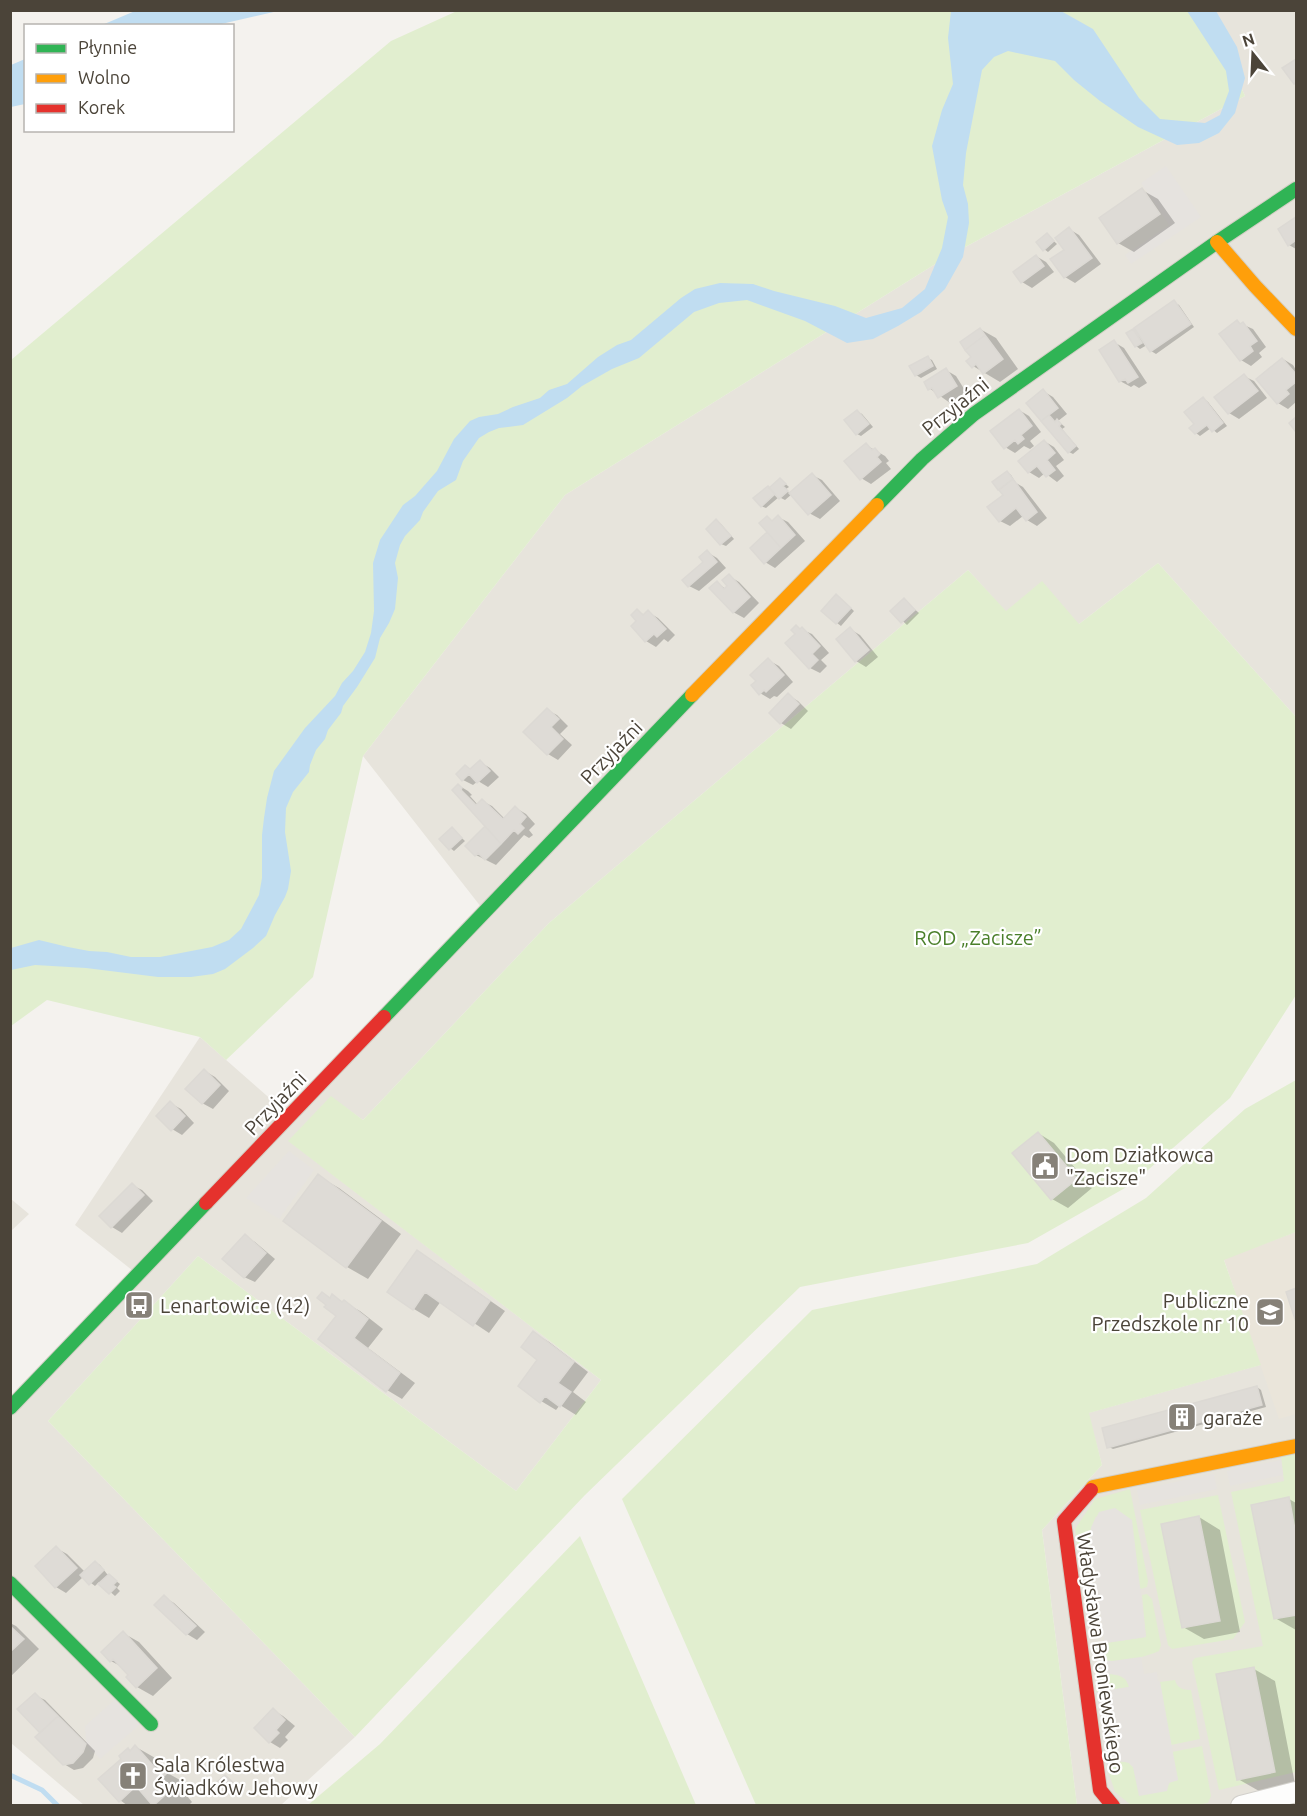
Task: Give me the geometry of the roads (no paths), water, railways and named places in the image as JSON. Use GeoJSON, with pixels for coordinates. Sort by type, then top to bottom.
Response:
{"type":"FeatureCollection","features":[{"type":"Feature","properties":{"kind":"main road","name":"Przyjaźni"},"geometry":{"type":"LineString","coordinates":[[13,1398],[907,474],[974,414],[1013,385],[1296,189]]}},
{"type":"Feature","properties":{"kind":"main road"},"geometry":{"type":"LineString","coordinates":[[1217,242],[1296,329]]}},
{"type":"Feature","properties":{"kind":"main road","name":"Władysława Broniewskiego"},"geometry":{"type":"LineString","coordinates":[[1113,1806],[1100,1790],[1064,1521],[1093,1487],[1296,1446]]}},
{"type":"Feature","properties":{"kind":"main road"},"geometry":{"type":"LineString","coordinates":[[10,1583],[151,1724]]}},
{"type":"Feature","properties":{"kind":"street"},"geometry":{"type":"LineString","coordinates":[[1241,1806],[1296,1792]]}},
{"type":"Feature","properties":{"kind":"water"},"geometry":{"type":"Polygon","coordinates":[[[135,10],[278,11],[221,24],[104,24],[135,10]]]}},
{"type":"Feature","properties":{"kind":"water"},"geometry":{"type":"Polygon","coordinates":[[[951,11],[1061,11],[1093,29],[1139,98],[1160,119],[1205,123],[1220,115],[1229,91],[1226,71],[1187,11],[1216,11],[1237,47],[1245,78],[1235,113],[1219,133],[1199,143],[1177,145],[1138,127],[1100,101],[1055,61],[1008,51],[994,57],[982,70],[966,153],[963,185],[968,204],[969,223],[963,257],[945,289],[921,312],[898,326],[873,339],[847,343],[805,321],[747,300],[719,303],[694,312],[639,358],[612,369],[582,386],[523,425],[499,428],[479,438],[463,461],[456,480],[438,491],[420,520],[400,545],[395,563],[398,578],[395,609],[380,638],[375,658],[316,750],[309,772],[293,792],[286,808],[285,832],[291,871],[288,889],[266,936],[253,948],[225,969],[213,974],[191,977],[158,977],[86,968],[35,965],[11,970],[11,948],[39,940],[131,957],[160,957],[212,947],[229,940],[241,929],[259,895],[262,878],[264,818],[274,771],[305,728],[335,696],[365,652],[374,611],[373,563],[380,540],[403,505],[415,496],[437,471],[454,439],[470,421],[498,414],[540,398],[549,390],[567,384],[598,357],[617,345],[631,340],[695,289],[720,283],[753,284],[835,306],[866,318],[902,308],[925,289],[942,248],[948,217],[942,200],[932,146],[942,110],[953,84],[948,38],[951,11]]]}},
{"type":"Feature","properties":{"kind":"water"},"geometry":{"type":"Polygon","coordinates":[[[24,59],[24,104],[11,107],[11,65],[24,59]]]}},
{"type":"Feature","properties":{"kind":"waterway"},"geometry":{"type":"LineString","coordinates":[[10,1775],[42,1790],[58,1806]]}},
{"type":"Feature","properties":{"kind":"place","name":"Dom Działkowca \"Zacisze\""},"geometry":{"type":"Point","coordinates":[1045,1166]}},
{"type":"Feature","properties":{"kind":"place","name":"Lenartowice (42)"},"geometry":{"type":"Point","coordinates":[139,1305]}},
{"type":"Feature","properties":{"kind":"place","name":"Publiczne Przedszkole nr 10"},"geometry":{"type":"Point","coordinates":[1270,1312]}},
{"type":"Feature","properties":{"kind":"place","name":"garaże"},"geometry":{"type":"Point","coordinates":[1182,1417]}},
{"type":"Feature","properties":{"kind":"place","name":"Sala Królestwa Świadków Jehowy"},"geometry":{"type":"Point","coordinates":[133,1776]}},
{"type":"Feature","properties":{"kind":"park label","name":"ROD „Zacisze”"},"geometry":{"type":"Point","coordinates":[978,937]}}]}
